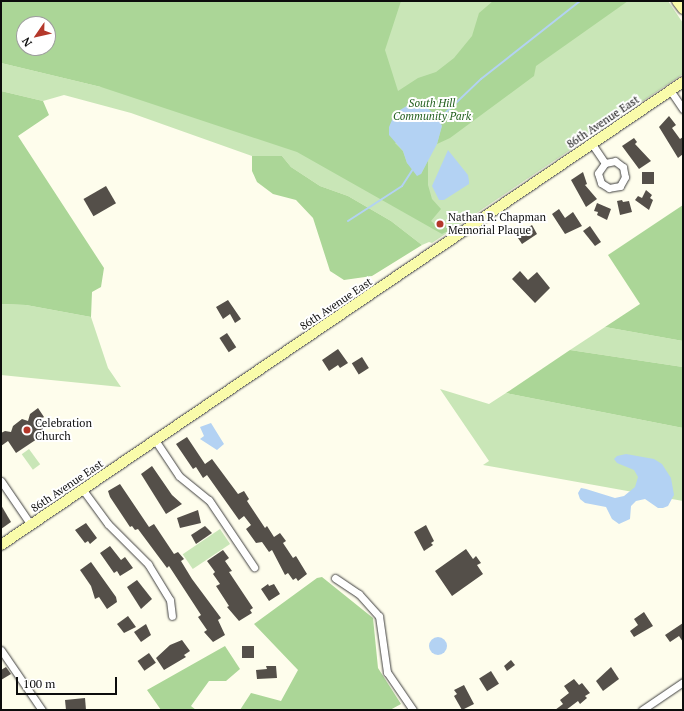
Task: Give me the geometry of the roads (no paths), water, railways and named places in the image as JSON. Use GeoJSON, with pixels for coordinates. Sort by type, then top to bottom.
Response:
{"type":"FeatureCollection","features":[{"type":"Feature","properties":{"kind":"street"},"geometry":{"type":"LineString","coordinates":[[677,1],[683,9]]}},
{"type":"Feature","properties":{"kind":"street","name":"86th Avenue East"},"geometry":{"type":"LineString","coordinates":[[1,545],[683,82]]}},
{"type":"Feature","properties":{"kind":"street"},"geometry":{"type":"LineString","coordinates":[[670,90],[683,109]]}},
{"type":"Feature","properties":{"kind":"street"},"geometry":{"type":"LineString","coordinates":[[592,144],[605,163]]}},
{"type":"Feature","properties":{"kind":"street"},"geometry":{"type":"LineString","coordinates":[[155,440],[179,476],[209,500],[254,567]]}},
{"type":"Feature","properties":{"kind":"street"},"geometry":{"type":"LineString","coordinates":[[1,481],[31,525]]}},
{"type":"Feature","properties":{"kind":"street"},"geometry":{"type":"LineString","coordinates":[[83,490],[108,524],[148,564],[170,600],[172,616]]}},
{"type":"Feature","properties":{"kind":"street"},"geometry":{"type":"LineString","coordinates":[[335,578],[359,594],[379,616],[387,672],[413,710]]}},
{"type":"Feature","properties":{"kind":"street"},"geometry":{"type":"LineString","coordinates":[[1,650],[42,710]]}},
{"type":"Feature","properties":{"kind":"street"},"geometry":{"type":"LineString","coordinates":[[642,710],[683,682]]}},
{"type":"Feature","properties":{"kind":"water"},"geometry":{"type":"Polygon","coordinates":[[[415,101],[420,102],[438,117],[442,126],[437,144],[421,174],[417,176],[407,163],[403,151],[389,135],[389,127],[395,113],[415,101]]]}},
{"type":"Feature","properties":{"kind":"water"},"geometry":{"type":"Polygon","coordinates":[[[448,150],[468,175],[469,184],[444,200],[439,200],[432,186],[448,150]]]}},
{"type":"Feature","properties":{"kind":"water"},"geometry":{"type":"Polygon","coordinates":[[[211,423],[224,444],[217,450],[200,439],[204,436],[200,427],[211,423]]]}},
{"type":"Feature","properties":{"kind":"water"},"geometry":{"type":"Polygon","coordinates":[[[626,454],[654,459],[662,464],[671,478],[674,495],[668,506],[663,508],[658,508],[645,499],[636,501],[631,506],[630,519],[619,524],[612,519],[606,507],[585,503],[580,499],[578,493],[581,488],[615,498],[624,496],[635,487],[638,477],[634,470],[617,463],[614,459],[617,456],[626,454]]]}},
{"type":"Feature","properties":{"kind":"water"},"geometry":{"type":"Polygon","coordinates":[[[434,637],[442,637],[447,642],[445,653],[442,655],[434,655],[429,650],[429,642],[434,637]]]}},
{"type":"Feature","properties":{"kind":"waterway"},"geometry":{"type":"LineString","coordinates":[[437,121],[481,79],[580,1]]}},
{"type":"Feature","properties":{"kind":"waterway"},"geometry":{"type":"LineString","coordinates":[[348,221],[402,186],[413,169]]}},
{"type":"Feature","properties":{"kind":"place","name":"Nathan R. Chapman Memorial Plaque"},"geometry":{"type":"Point","coordinates":[440,224]}},
{"type":"Feature","properties":{"kind":"place","name":"Celebration Church"},"geometry":{"type":"Point","coordinates":[27,430]}},
{"type":"Feature","properties":{"kind":"park label","name":"South Hill Community Park"},"geometry":{"type":"Point","coordinates":[432,110]}}]}
